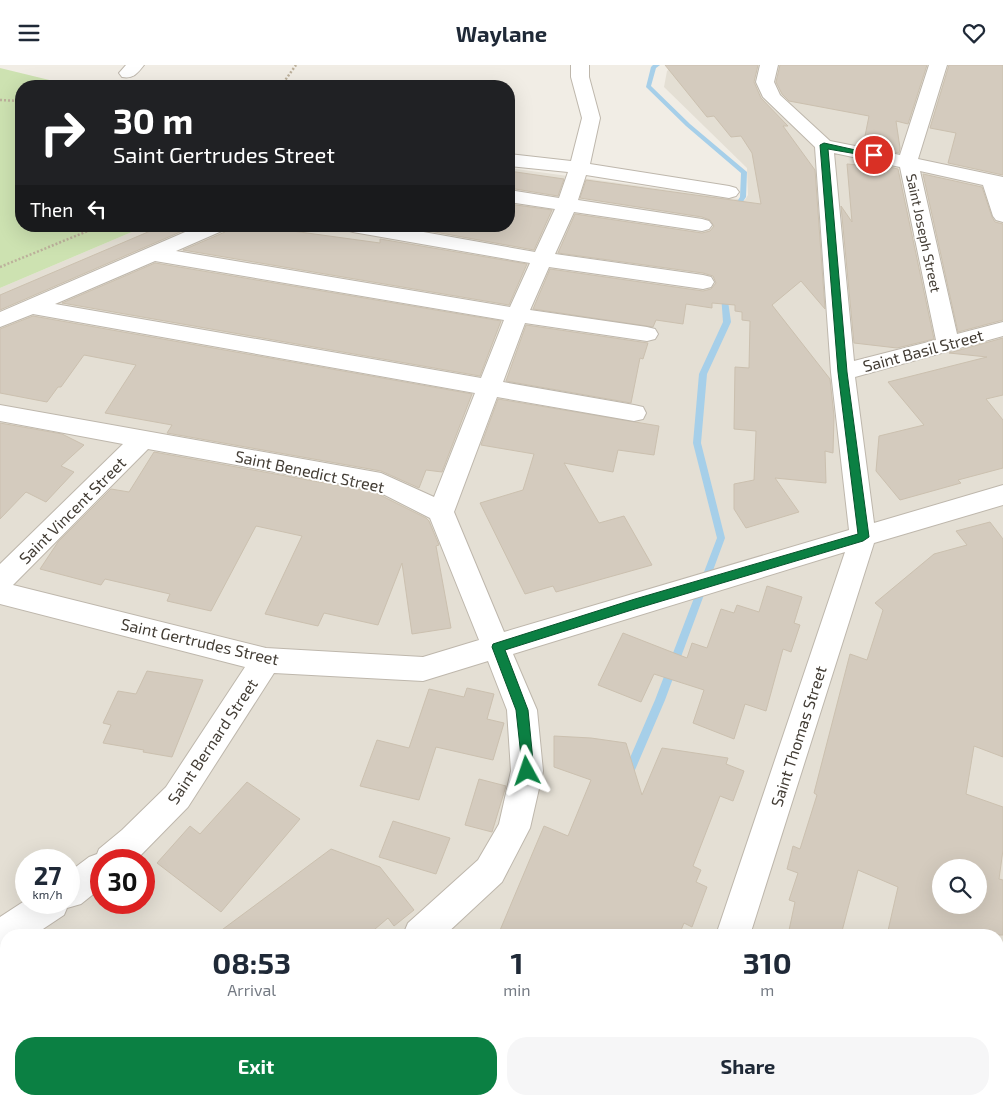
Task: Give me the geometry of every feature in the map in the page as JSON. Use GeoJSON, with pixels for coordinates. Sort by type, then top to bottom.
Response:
{"type":"FeatureCollection","features":[{"type":"Feature","properties":{"kind":"street"},"geometry":{"type":"LineString","coordinates":[[427,929],[490,871],[514,827],[527,771],[522,710],[498,647],[441,512],[516,315],[567,204],[586,145],[591,118],[580,77],[580,65]]}},
{"type":"Feature","properties":{"kind":"street"},"geometry":{"type":"LineString","coordinates":[[769,65],[764,82],[772,97],[824,145],[908,161],[997,182],[1003,216]]}},
{"type":"Feature","properties":{"kind":"street","name":"Saint Joseph Street"},"geometry":{"type":"LineString","coordinates":[[938,65],[908,161],[948,344]]}},
{"type":"Feature","properties":{"kind":"street"},"geometry":{"type":"LineString","coordinates":[[824,145],[843,372],[863,537]]}},
{"type":"Feature","properties":{"kind":"street"},"geometry":{"type":"LineString","coordinates":[[515,161],[579,167],[729,193]]}},
{"type":"Feature","properties":{"kind":"street"},"geometry":{"type":"LineString","coordinates":[[515,197],[702,225]]}},
{"type":"Feature","properties":{"kind":"street"},"geometry":{"type":"LineString","coordinates":[[0,320],[203,232]]}},
{"type":"Feature","properties":{"kind":"street"},"geometry":{"type":"LineString","coordinates":[[387,232],[541,259],[703,282]]}},
{"type":"Feature","properties":{"kind":"street"},"geometry":{"type":"LineString","coordinates":[[153,254],[516,315],[647,333]]}},
{"type":"Feature","properties":{"kind":"street"},"geometry":{"type":"LineString","coordinates":[[31,307],[634,413]]}},
{"type":"Feature","properties":{"kind":"street","name":"Saint Basil Street"},"geometry":{"type":"LineString","coordinates":[[843,372],[1003,329]]}},
{"type":"Feature","properties":{"kind":"street","name":"Saint Benedict Street"},"geometry":{"type":"LineString","coordinates":[[0,413],[381,482],[441,512]]}},
{"type":"Feature","properties":{"kind":"street","name":"Saint Vincent Street"},"geometry":{"type":"LineString","coordinates":[[0,581],[143,439]]}},
{"type":"Feature","properties":{"kind":"street","name":"Saint Gertrudes Street"},"geometry":{"type":"LineString","coordinates":[[0,593],[266,660],[423,669],[783,559],[1003,495]]}},
{"type":"Feature","properties":{"kind":"street","name":"Saint Thomas Street"},"geometry":{"type":"LineString","coordinates":[[735,929],[863,537]]}},
{"type":"Feature","properties":{"kind":"street","name":"Saint Bernard Street"},"geometry":{"type":"LineString","coordinates":[[124,849],[177,797],[266,660]]}},
{"type":"Feature","properties":{"kind":"street"},"geometry":{"type":"LineString","coordinates":[[12,929],[35,914]]}},
{"type":"Feature","properties":{"kind":"path"},"geometry":{"type":"LineString","coordinates":[[285,80],[296,65]]}},
{"type":"Feature","properties":{"kind":"path"},"geometry":{"type":"LineString","coordinates":[[0,100],[15,101]]}},
{"type":"Feature","properties":{"kind":"path"},"geometry":{"type":"LineString","coordinates":[[0,267],[85,232]]}},
{"type":"Feature","properties":{"kind":"shaded area"},"geometry":{"type":"Polygon","coordinates":[[[674,65],[1003,65],[1003,929],[0,929],[0,288],[132,232],[515,232],[515,169],[745,200],[748,195],[747,168],[664,87],[667,71],[674,65]]]}},
{"type":"Feature","properties":{"kind":"green space"},"geometry":{"type":"Polygon","coordinates":[[[0,68],[49,80],[15,80],[15,232],[132,232],[0,288],[0,68]]]}},
{"type":"Feature","properties":{"kind":"building"},"geometry":{"type":"Polygon","coordinates":[[[665,65],[758,65],[754,82],[761,98],[788,126],[783,126],[815,170],[825,309],[801,281],[772,305],[830,379],[834,416],[833,453],[825,451],[826,483],[775,478],[799,512],[746,528],[734,509],[734,484],[754,480],[756,431],[734,429],[735,367],[749,368],[750,321],[742,320],[742,312],[735,311],[735,305],[712,303],[712,308],[686,304],[683,324],[656,320],[653,327],[533,309],[550,269],[703,291],[711,289],[716,283],[713,276],[703,273],[558,253],[575,214],[702,233],[710,231],[714,226],[710,220],[702,217],[580,198],[586,180],[761,204],[752,153],[741,136],[731,137],[714,116],[707,117],[665,65]]]}},
{"type":"Feature","properties":{"kind":"building"},"geometry":{"type":"Polygon","coordinates":[[[780,65],[927,65],[908,124],[896,121],[899,153],[863,146],[869,116],[789,101],[782,94],[776,82],[780,65]]]}},
{"type":"Feature","properties":{"kind":"building"},"geometry":{"type":"Polygon","coordinates":[[[949,65],[1003,65],[1003,175],[948,163],[956,133],[930,128],[949,65]]]}},
{"type":"Feature","properties":{"kind":"building"},"geometry":{"type":"Polygon","coordinates":[[[860,160],[898,169],[934,339],[897,348],[854,343],[841,206],[852,222],[847,164],[859,165],[860,160]]]}},
{"type":"Feature","properties":{"kind":"building"},"geometry":{"type":"Polygon","coordinates":[[[515,172],[564,179],[558,196],[515,189],[515,172]]]}},
{"type":"Feature","properties":{"kind":"building"},"geometry":{"type":"Polygon","coordinates":[[[923,174],[982,187],[992,217],[995,222],[1003,224],[1003,320],[958,332],[923,174]]]}},
{"type":"Feature","properties":{"kind":"building"},"geometry":{"type":"Polygon","coordinates":[[[515,205],[552,210],[534,250],[435,232],[515,232],[515,205]]]}},
{"type":"Feature","properties":{"kind":"building"},"geometry":{"type":"Polygon","coordinates":[[[148,232],[180,232],[0,310],[0,295],[148,232]]]}},
{"type":"Feature","properties":{"kind":"building"},"geometry":{"type":"Polygon","coordinates":[[[225,232],[300,232],[380,243],[380,239],[527,264],[509,305],[183,250],[225,232]]]}},
{"type":"Feature","properties":{"kind":"building"},"geometry":{"type":"Polygon","coordinates":[[[155,263],[501,321],[480,376],[62,303],[155,263]]]}},
{"type":"Feature","properties":{"kind":"building"},"geometry":{"type":"Polygon","coordinates":[[[33,316],[472,394],[442,472],[426,470],[419,488],[381,471],[167,433],[172,425],[105,413],[136,365],[84,355],[61,387],[58,387],[47,402],[0,393],[0,329],[33,316]]]}},
{"type":"Feature","properties":{"kind":"building"},"geometry":{"type":"Polygon","coordinates":[[[526,325],[648,343],[643,359],[640,358],[631,403],[506,381],[526,325]]]}},
{"type":"Feature","properties":{"kind":"building"},"geometry":{"type":"Polygon","coordinates":[[[1003,338],[1003,395],[986,399],[1003,420],[1003,468],[958,480],[961,483],[900,500],[876,471],[879,436],[924,425],[888,382],[987,357],[949,353],[1003,338]]]}},
{"type":"Feature","properties":{"kind":"building"},"geometry":{"type":"Polygon","coordinates":[[[498,399],[659,426],[654,455],[618,450],[613,472],[564,463],[599,523],[624,516],[652,565],[556,592],[553,586],[525,594],[480,503],[523,490],[534,454],[481,445],[498,399]]]}},
{"type":"Feature","properties":{"kind":"building"},"geometry":{"type":"Polygon","coordinates":[[[0,423],[62,434],[84,445],[61,466],[74,472],[46,502],[26,492],[0,519],[0,423]]]}},
{"type":"Feature","properties":{"kind":"building"},"geometry":{"type":"Polygon","coordinates":[[[154,452],[374,492],[426,518],[439,545],[436,546],[451,628],[412,634],[402,563],[378,625],[324,613],[318,626],[265,614],[302,536],[256,526],[211,611],[167,601],[170,594],[105,579],[101,585],[40,569],[58,542],[111,489],[129,492],[154,452]]]}},
{"type":"Feature","properties":{"kind":"building"},"geometry":{"type":"Polygon","coordinates":[[[990,522],[1003,539],[1003,757],[974,746],[966,794],[1003,807],[1003,850],[999,879],[1003,880],[1003,929],[888,929],[898,887],[858,870],[843,929],[789,929],[795,902],[789,900],[798,873],[787,869],[793,846],[800,849],[817,795],[814,793],[850,654],[867,660],[883,610],[875,603],[934,554],[967,545],[956,531],[990,522]]]}},
{"type":"Feature","properties":{"kind":"building"},"geometry":{"type":"Polygon","coordinates":[[[767,586],[802,597],[794,623],[800,625],[791,652],[783,649],[766,711],[745,704],[734,739],[693,723],[704,690],[654,674],[641,702],[598,685],[623,633],[687,658],[692,643],[707,648],[721,609],[734,613],[737,605],[759,612],[767,586]]]}},
{"type":"Feature","properties":{"kind":"building"},"geometry":{"type":"Polygon","coordinates":[[[147,671],[203,680],[172,757],[103,743],[111,725],[103,723],[118,691],[136,694],[147,671]]]}},
{"type":"Feature","properties":{"kind":"building"},"geometry":{"type":"Polygon","coordinates":[[[467,688],[494,694],[487,719],[504,723],[493,760],[436,747],[419,800],[360,786],[377,740],[409,748],[429,689],[464,697],[467,688]]]}},
{"type":"Feature","properties":{"kind":"building"},"geometry":{"type":"Polygon","coordinates":[[[554,736],[591,738],[626,743],[642,795],[662,748],[728,758],[726,764],[744,771],[733,801],[720,796],[693,866],[701,870],[696,882],[707,887],[692,927],[684,923],[682,929],[501,929],[544,826],[568,836],[591,780],[554,767],[554,736]]]}},
{"type":"Feature","properties":{"kind":"building"},"geometry":{"type":"Polygon","coordinates":[[[479,779],[506,786],[492,832],[465,825],[479,779]]]}},
{"type":"Feature","properties":{"kind":"building"},"geometry":{"type":"Polygon","coordinates":[[[247,782],[300,819],[221,912],[157,863],[190,826],[200,834],[247,782]]]}},
{"type":"Feature","properties":{"kind":"building"},"geometry":{"type":"Polygon","coordinates":[[[393,821],[450,838],[436,874],[379,857],[393,821]]]}},
{"type":"Feature","properties":{"kind":"building"},"geometry":{"type":"Polygon","coordinates":[[[331,849],[380,867],[414,910],[394,926],[388,918],[375,929],[223,929],[331,849]]]}},
{"type":"Feature","properties":{"kind":"waterway"},"geometry":{"type":"LineString","coordinates":[[657,65],[654,67],[648,86],[688,125],[744,172],[743,197],[734,211]]}},
{"type":"Feature","properties":{"kind":"waterway"},"geometry":{"type":"LineString","coordinates":[[628,774],[660,700],[721,538],[697,443],[703,374],[727,322],[724,294]]}},
{"type":"Feature","properties":{"kind":"route"},"geometry":{"type":"LineString","coordinates":[[527,771],[522,710],[498,647],[783,559],[863,537],[843,372],[824,145],[874,155]]}}]}
